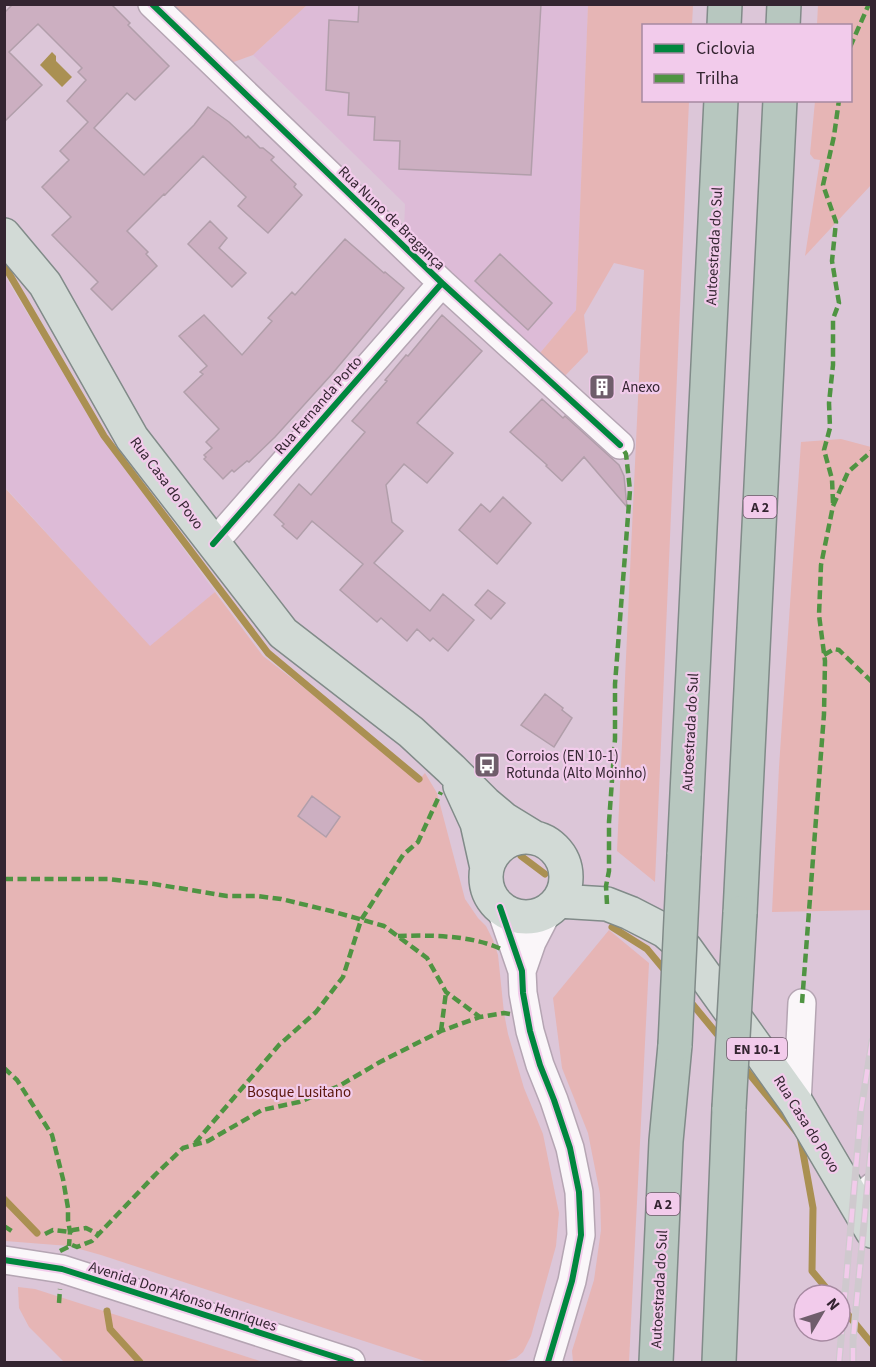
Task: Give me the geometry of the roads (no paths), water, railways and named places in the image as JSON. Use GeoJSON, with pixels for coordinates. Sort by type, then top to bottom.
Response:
{"type":"FeatureCollection","features":[{"type":"Feature","properties":{"kind":"highway"},"geometry":{"type":"LineString","coordinates":[[724,24],[725,4]]}},
{"type":"Feature","properties":{"kind":"highway"},"geometry":{"type":"LineString","coordinates":[[783,24],[784,4]]}},
{"type":"Feature","properties":{"kind":"highway","name":"Autoestrada do Sul"},"geometry":{"type":"LineString","coordinates":[[656,1362],[666,1141],[675,1046],[721,102]]}},
{"type":"Feature","properties":{"kind":"highway","name":"A 2"},"geometry":{"type":"LineString","coordinates":[[719,1362],[729,1108],[780,102]]}},
{"type":"Feature","properties":{"kind":"main road","name":"Rua Casa do Povo"},"geometry":{"type":"LineString","coordinates":[[4,235],[45,284],[132,438],[283,633],[411,732],[491,808],[547,847],[607,904],[665,931],[686,949],[863,1195],[872,1231]]}},
{"type":"Feature","properties":{"kind":"main road","name":"Rua Casa do Povo"},"geometry":{"type":"LineString","coordinates":[[451,769],[477,823],[487,868]]}},
{"type":"Feature","properties":{"kind":"main road"},"geometry":{"type":"LineString","coordinates":[[487,868],[491,857],[499,847],[510,840],[522,837],[547,847],[564,867],[566,879],[564,891],[553,906]]}},
{"type":"Feature","properties":{"kind":"main road","name":"EN 10-1"},"geometry":{"type":"LineString","coordinates":[[487,868],[486,883],[491,896],[510,914],[523,917],[536,916],[553,906]]}},
{"type":"Feature","properties":{"kind":"main road","name":"Rua Casa do Povo"},"geometry":{"type":"LineString","coordinates":[[553,906],[607,904]]}},
{"type":"Feature","properties":{"kind":"street","name":"Rua Nuno de Bragança"},"geometry":{"type":"LineString","coordinates":[[152,4],[442,283],[620,445]]}},
{"type":"Feature","properties":{"kind":"street","name":"Rua Fernanda Porto"},"geometry":{"type":"LineString","coordinates":[[213,544],[442,283]]}},
{"type":"Feature","properties":{"kind":"street"},"geometry":{"type":"LineString","coordinates":[[522,971],[532,942],[553,906]]}},
{"type":"Feature","properties":{"kind":"street"},"geometry":{"type":"LineString","coordinates":[[500,907],[522,971],[523,993],[530,1031],[570,1148],[579,1192],[580,1235],[572,1281],[548,1362]]}},
{"type":"Feature","properties":{"kind":"street"},"geometry":{"type":"LineString","coordinates":[[797,1104],[802,1003]]}},
{"type":"Feature","properties":{"kind":"street","name":"Avenida Dom Afonso Henriques"},"geometry":{"type":"LineString","coordinates":[[4,1260],[62,1269],[351,1362]]}},
{"type":"Feature","properties":{"kind":"waterway"},"geometry":{"type":"LineString","coordinates":[[4,265],[104,436],[268,653],[419,779]]}},
{"type":"Feature","properties":{"kind":"waterway"},"geometry":{"type":"LineString","coordinates":[[521,856],[545,874]]}},
{"type":"Feature","properties":{"kind":"waterway"},"geometry":{"type":"LineString","coordinates":[[612,927],[647,949],[667,973]]}},
{"type":"Feature","properties":{"kind":"waterway"},"geometry":{"type":"LineString","coordinates":[[689,1000],[722,1040]]}},
{"type":"Feature","properties":{"kind":"waterway"},"geometry":{"type":"LineString","coordinates":[[742,1065],[800,1136],[813,1208],[812,1271],[822,1283]]}},
{"type":"Feature","properties":{"kind":"waterway"},"geometry":{"type":"LineString","coordinates":[[4,1199],[37,1233]]}},
{"type":"Feature","properties":{"kind":"waterway"},"geometry":{"type":"LineString","coordinates":[[107,1311],[110,1329],[140,1362]]}},
{"type":"Feature","properties":{"kind":"waterway"},"geometry":{"type":"LineString","coordinates":[[852,1320],[872,1344]]}},
{"type":"Feature","properties":{"kind":"railway"},"geometry":{"type":"LineString","coordinates":[[839,1362],[861,1110],[872,1041]]}},
{"type":"Feature","properties":{"kind":"railway"},"geometry":{"type":"LineString","coordinates":[[853,1362],[853,1340],[872,1139]]}},
{"type":"Feature","properties":{"kind":"place","name":"Anexo"},"geometry":{"type":"Point","coordinates":[602,387]}},
{"type":"Feature","properties":{"kind":"place","name":"Corroios (EN 10-1) Rotunda (Alto Moinho)"},"geometry":{"type":"Point","coordinates":[487,765]}},
{"type":"Feature","properties":{"kind":"park label","name":"Bosque Lusitano"},"geometry":{"type":"Point","coordinates":[299,1092]}}]}
